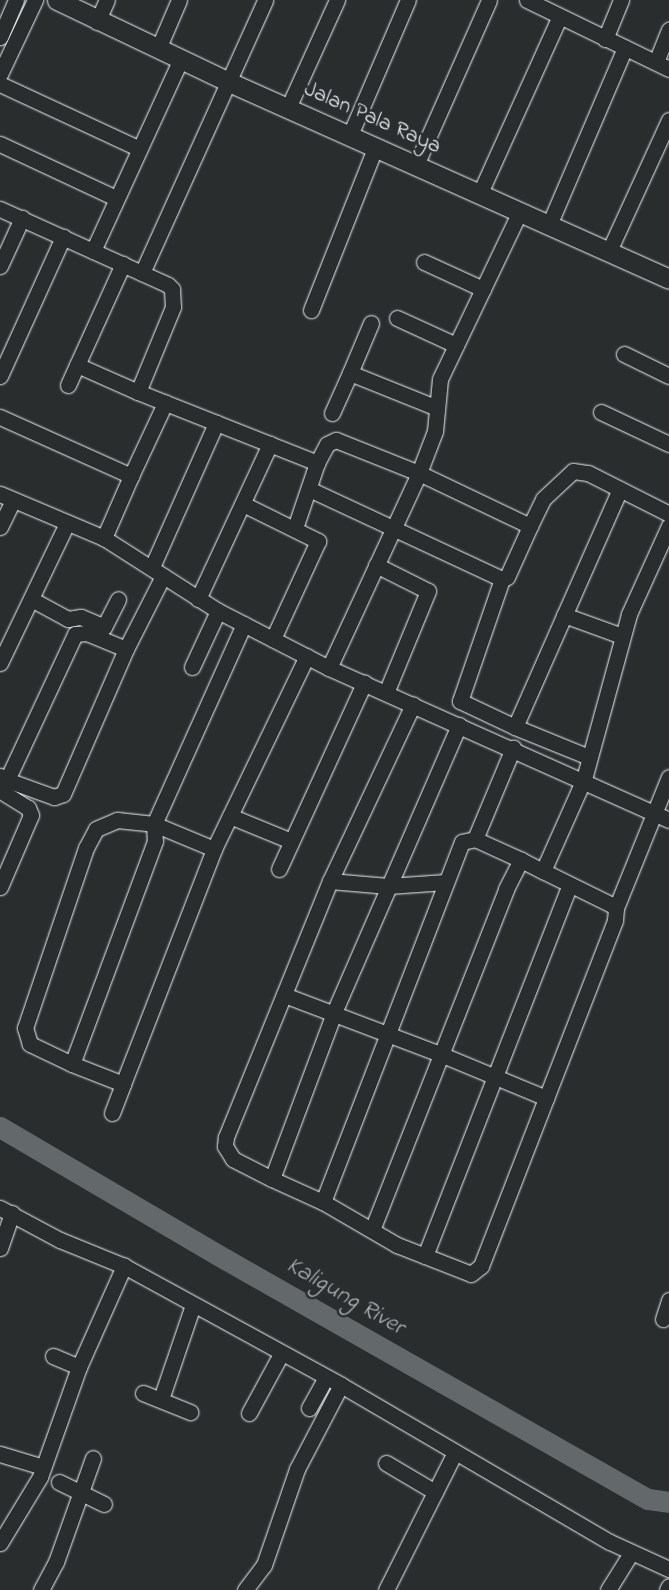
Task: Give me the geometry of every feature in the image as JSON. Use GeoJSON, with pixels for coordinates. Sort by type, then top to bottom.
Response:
{"type":"FeatureCollection","features":[{"type":"Feature","properties":{"kind":"main road","name":"Jalan Pala Raya"},"geometry":{"type":"LineString","coordinates":[[56,0],[97,22],[669,279]]}},
{"type":"Feature","properties":{"kind":"street"},"geometry":{"type":"LineString","coordinates":[[0,37],[16,0]]}},
{"type":"Feature","properties":{"kind":"street"},"geometry":{"type":"LineString","coordinates":[[0,74],[35,0]]}},
{"type":"Feature","properties":{"kind":"street"},"geometry":{"type":"LineString","coordinates":[[97,22],[107,0]]}},
{"type":"Feature","properties":{"kind":"street"},"geometry":{"type":"LineString","coordinates":[[158,49],[178,0]]}},
{"type":"Feature","properties":{"kind":"street"},"geometry":{"type":"LineString","coordinates":[[142,273],[265,0]]}},
{"type":"Feature","properties":{"kind":"street"},"geometry":{"type":"LineString","coordinates":[[288,108],[336,0]]}},
{"type":"Feature","properties":{"kind":"street"},"geometry":{"type":"LineString","coordinates":[[350,135],[408,0]]}},
{"type":"Feature","properties":{"kind":"street"},"geometry":{"type":"LineString","coordinates":[[416,165],[489,0]]}},
{"type":"Feature","properties":{"kind":"street"},"geometry":{"type":"LineString","coordinates":[[527,0],[554,10],[605,39],[662,65],[669,30]]}},
{"type":"Feature","properties":{"kind":"street"},"geometry":{"type":"LineString","coordinates":[[605,39],[621,0]]}},
{"type":"Feature","properties":{"kind":"street"},"geometry":{"type":"LineString","coordinates":[[480,193],[554,10]]}},
{"type":"Feature","properties":{"kind":"street"},"geometry":{"type":"LineString","coordinates":[[548,225],[626,48]]}},
{"type":"Feature","properties":{"kind":"street"},"geometry":{"type":"LineString","coordinates":[[93,251],[138,148],[181,59]]}},
{"type":"Feature","properties":{"kind":"street"},"geometry":{"type":"LineString","coordinates":[[0,84],[138,148]]}},
{"type":"Feature","properties":{"kind":"street"},"geometry":{"type":"LineString","coordinates":[[609,251],[669,120]]}},
{"type":"Feature","properties":{"kind":"street"},"geometry":{"type":"LineString","coordinates":[[0,144],[116,198]]}},
{"type":"Feature","properties":{"kind":"street"},"geometry":{"type":"LineString","coordinates":[[310,310],[376,146]]}},
{"type":"Feature","properties":{"kind":"street"},"geometry":{"type":"LineString","coordinates":[[0,209],[168,285],[174,297],[138,392]]}},
{"type":"Feature","properties":{"kind":"street"},"geometry":{"type":"LineString","coordinates":[[329,668],[418,473],[435,431],[440,379],[520,211]]}},
{"type":"Feature","properties":{"kind":"street"},"geometry":{"type":"LineString","coordinates":[[0,266],[22,218]]}},
{"type":"Feature","properties":{"kind":"street"},"geometry":{"type":"LineString","coordinates":[[0,376],[63,237]]}},
{"type":"Feature","properties":{"kind":"street"},"geometry":{"type":"LineString","coordinates":[[424,262],[483,289]]}},
{"type":"Feature","properties":{"kind":"street"},"geometry":{"type":"LineString","coordinates":[[68,385],[122,264]]}},
{"type":"Feature","properties":{"kind":"street"},"geometry":{"type":"LineString","coordinates":[[397,318],[456,345]]}},
{"type":"Feature","properties":{"kind":"street"},"geometry":{"type":"LineString","coordinates":[[332,413],[371,322]]}},
{"type":"Feature","properties":{"kind":"street"},"geometry":{"type":"LineString","coordinates":[[624,354],[669,376]]}},
{"type":"Feature","properties":{"kind":"street"},"geometry":{"type":"LineString","coordinates":[[77,365],[138,392],[317,463]]}},
{"type":"Feature","properties":{"kind":"street"},"geometry":{"type":"LineString","coordinates":[[350,373],[437,408]]}},
{"type":"Feature","properties":{"kind":"street"},"geometry":{"type":"LineString","coordinates":[[104,538],[165,402]]}},
{"type":"Feature","properties":{"kind":"street"},"geometry":{"type":"LineString","coordinates":[[601,412],[669,444]]}},
{"type":"Feature","properties":{"kind":"street"},"geometry":{"type":"LineString","coordinates":[[0,417],[131,476]]}},
{"type":"Feature","properties":{"kind":"street"},"geometry":{"type":"LineString","coordinates":[[2,785],[54,797],[62,794],[126,649],[216,423]]}},
{"type":"Feature","properties":{"kind":"street"},"geometry":{"type":"LineString","coordinates":[[295,528],[317,463],[327,444],[336,440],[418,473],[530,526]]}},
{"type":"Feature","properties":{"kind":"street"},"geometry":{"type":"LineString","coordinates":[[198,599],[270,444]]}},
{"type":"Feature","properties":{"kind":"street"},"geometry":{"type":"LineString","coordinates":[[309,489],[502,579],[508,577],[543,499],[573,471],[588,473],[669,514]]}},
{"type":"Feature","properties":{"kind":"street"},"geometry":{"type":"LineString","coordinates":[[514,727],[620,489]]}},
{"type":"Feature","properties":{"kind":"street"},"geometry":{"type":"LineString","coordinates":[[0,527],[6,497],[104,538],[158,571],[218,612],[329,668],[584,779],[669,820]]}},
{"type":"Feature","properties":{"kind":"street"},"geometry":{"type":"LineString","coordinates":[[243,504],[316,538],[317,547],[273,639]]}},
{"type":"Feature","properties":{"kind":"street"},"geometry":{"type":"LineString","coordinates":[[0,663],[67,523]]}},
{"type":"Feature","properties":{"kind":"street"},"geometry":{"type":"LineString","coordinates":[[542,871],[584,779],[622,636],[663,557],[669,526]]}},
{"type":"Feature","properties":{"kind":"street"},"geometry":{"type":"LineString","coordinates":[[376,565],[428,591],[386,693]]}},
{"type":"Feature","properties":{"kind":"street"},"geometry":{"type":"LineString","coordinates":[[502,579],[460,702],[589,758]]}},
{"type":"Feature","properties":{"kind":"street"},"geometry":{"type":"LineString","coordinates":[[31,599],[68,619],[82,617],[104,628],[118,600]]}},
{"type":"Feature","properties":{"kind":"street"},"geometry":{"type":"LineString","coordinates":[[192,667],[218,612]]}},
{"type":"Feature","properties":{"kind":"street"},"geometry":{"type":"LineString","coordinates":[[564,615],[622,636]]}},
{"type":"Feature","properties":{"kind":"street"},"geometry":{"type":"LineString","coordinates":[[75,619],[87,633],[126,649]]}},
{"type":"Feature","properties":{"kind":"street"},"geometry":{"type":"LineString","coordinates":[[72,1064],[155,841],[154,824],[244,624]]}},
{"type":"Feature","properties":{"kind":"street"},"geometry":{"type":"LineString","coordinates":[[2,785],[72,641],[76,634],[87,633]]}},
{"type":"Feature","properties":{"kind":"street"},"geometry":{"type":"LineString","coordinates":[[112,1113],[214,849],[307,656]]}},
{"type":"Feature","properties":{"kind":"street"},"geometry":{"type":"LineString","coordinates":[[279,868],[364,684]]}},
{"type":"Feature","properties":{"kind":"street"},"geometry":{"type":"LineString","coordinates":[[413,705],[330,881],[226,1137],[225,1146],[238,1163],[323,1202],[372,1230],[425,1256],[471,1274],[478,1270],[615,920],[616,908],[652,813],[669,777]]}},
{"type":"Feature","properties":{"kind":"street"},"geometry":{"type":"LineString","coordinates":[[272,1179],[334,1013],[459,725]]}},
{"type":"Feature","properties":{"kind":"street"},"geometry":{"type":"LineString","coordinates":[[475,838],[513,748]]}},
{"type":"Feature","properties":{"kind":"street"},"geometry":{"type":"LineString","coordinates":[[0,886],[31,815],[28,808],[2,785]]}},
{"type":"Feature","properties":{"kind":"street"},"geometry":{"type":"LineString","coordinates":[[230,816],[291,841]]}},
{"type":"Feature","properties":{"kind":"street"},"geometry":{"type":"LineString","coordinates":[[123,1084],[72,1064],[30,1044],[25,1034],[45,966],[86,848],[96,829],[117,820],[154,824],[214,849]]}},
{"type":"Feature","properties":{"kind":"street"},"geometry":{"type":"LineString","coordinates":[[323,1202],[462,842],[475,838],[616,908]]}},
{"type":"Feature","properties":{"kind":"street"},"geometry":{"type":"LineString","coordinates":[[372,1230],[497,908],[521,860]]}},
{"type":"Feature","properties":{"kind":"street"},"geometry":{"type":"LineString","coordinates":[[330,881],[388,886],[446,882]]}},
{"type":"Feature","properties":{"kind":"street"},"geometry":{"type":"LineString","coordinates":[[425,1256],[569,886]]}},
{"type":"Feature","properties":{"kind":"street"},"geometry":{"type":"LineString","coordinates":[[284,995],[440,1054],[546,1098]]}},
{"type":"Feature","properties":{"kind":"street"},"geometry":{"type":"LineString","coordinates":[[0,1248],[6,1211],[60,1240],[124,1266],[341,1386],[631,1552],[669,1569]]}},
{"type":"Feature","properties":{"kind":"street"},"geometry":{"type":"LineString","coordinates":[[0,1543],[35,1487],[79,1367],[124,1266]]}},
{"type":"Feature","properties":{"kind":"street"},"geometry":{"type":"LineString","coordinates":[[663,1319],[669,1300]]}},
{"type":"Feature","properties":{"kind":"street"},"geometry":{"type":"LineString","coordinates":[[161,1399],[193,1305]]}},
{"type":"Feature","properties":{"kind":"street"},"geometry":{"type":"LineString","coordinates":[[249,1413],[281,1354]]}},
{"type":"Feature","properties":{"kind":"street"},"geometry":{"type":"LineString","coordinates":[[53,1356],[79,1367]]}},
{"type":"Feature","properties":{"kind":"street"},"geometry":{"type":"LineString","coordinates":[[309,1408],[326,1378]]}},
{"type":"Feature","properties":{"kind":"street"},"geometry":{"type":"LineString","coordinates":[[245,1590],[264,1565],[297,1470],[341,1386]]}},
{"type":"Feature","properties":{"kind":"street"},"geometry":{"type":"LineString","coordinates":[[143,1393],[190,1412]]}},
{"type":"Feature","properties":{"kind":"street"},"geometry":{"type":"LineString","coordinates":[[386,1590],[456,1452]]}},
{"type":"Feature","properties":{"kind":"street"},"geometry":{"type":"LineString","coordinates":[[0,1454],[43,1468]]}},
{"type":"Feature","properties":{"kind":"street"},"geometry":{"type":"LineString","coordinates":[[41,1590],[56,1562],[93,1458]]}},
{"type":"Feature","properties":{"kind":"street"},"geometry":{"type":"LineString","coordinates":[[386,1463],[435,1492]]}},
{"type":"Feature","properties":{"kind":"street"},"geometry":{"type":"LineString","coordinates":[[59,1482],[104,1504]]}},
{"type":"Feature","properties":{"kind":"street"},"geometry":{"type":"LineString","coordinates":[[608,1590],[631,1552]]}},
{"type":"Feature","properties":{"kind":"street"},"geometry":{"type":"LineString","coordinates":[[667,1590],[669,1586]]}},
{"type":"Feature","properties":{"kind":"waterway","name":"Kaligung River"},"geometry":{"type":"LineString","coordinates":[[0,1127],[225,1259],[648,1499],[669,1502]]}}]}
